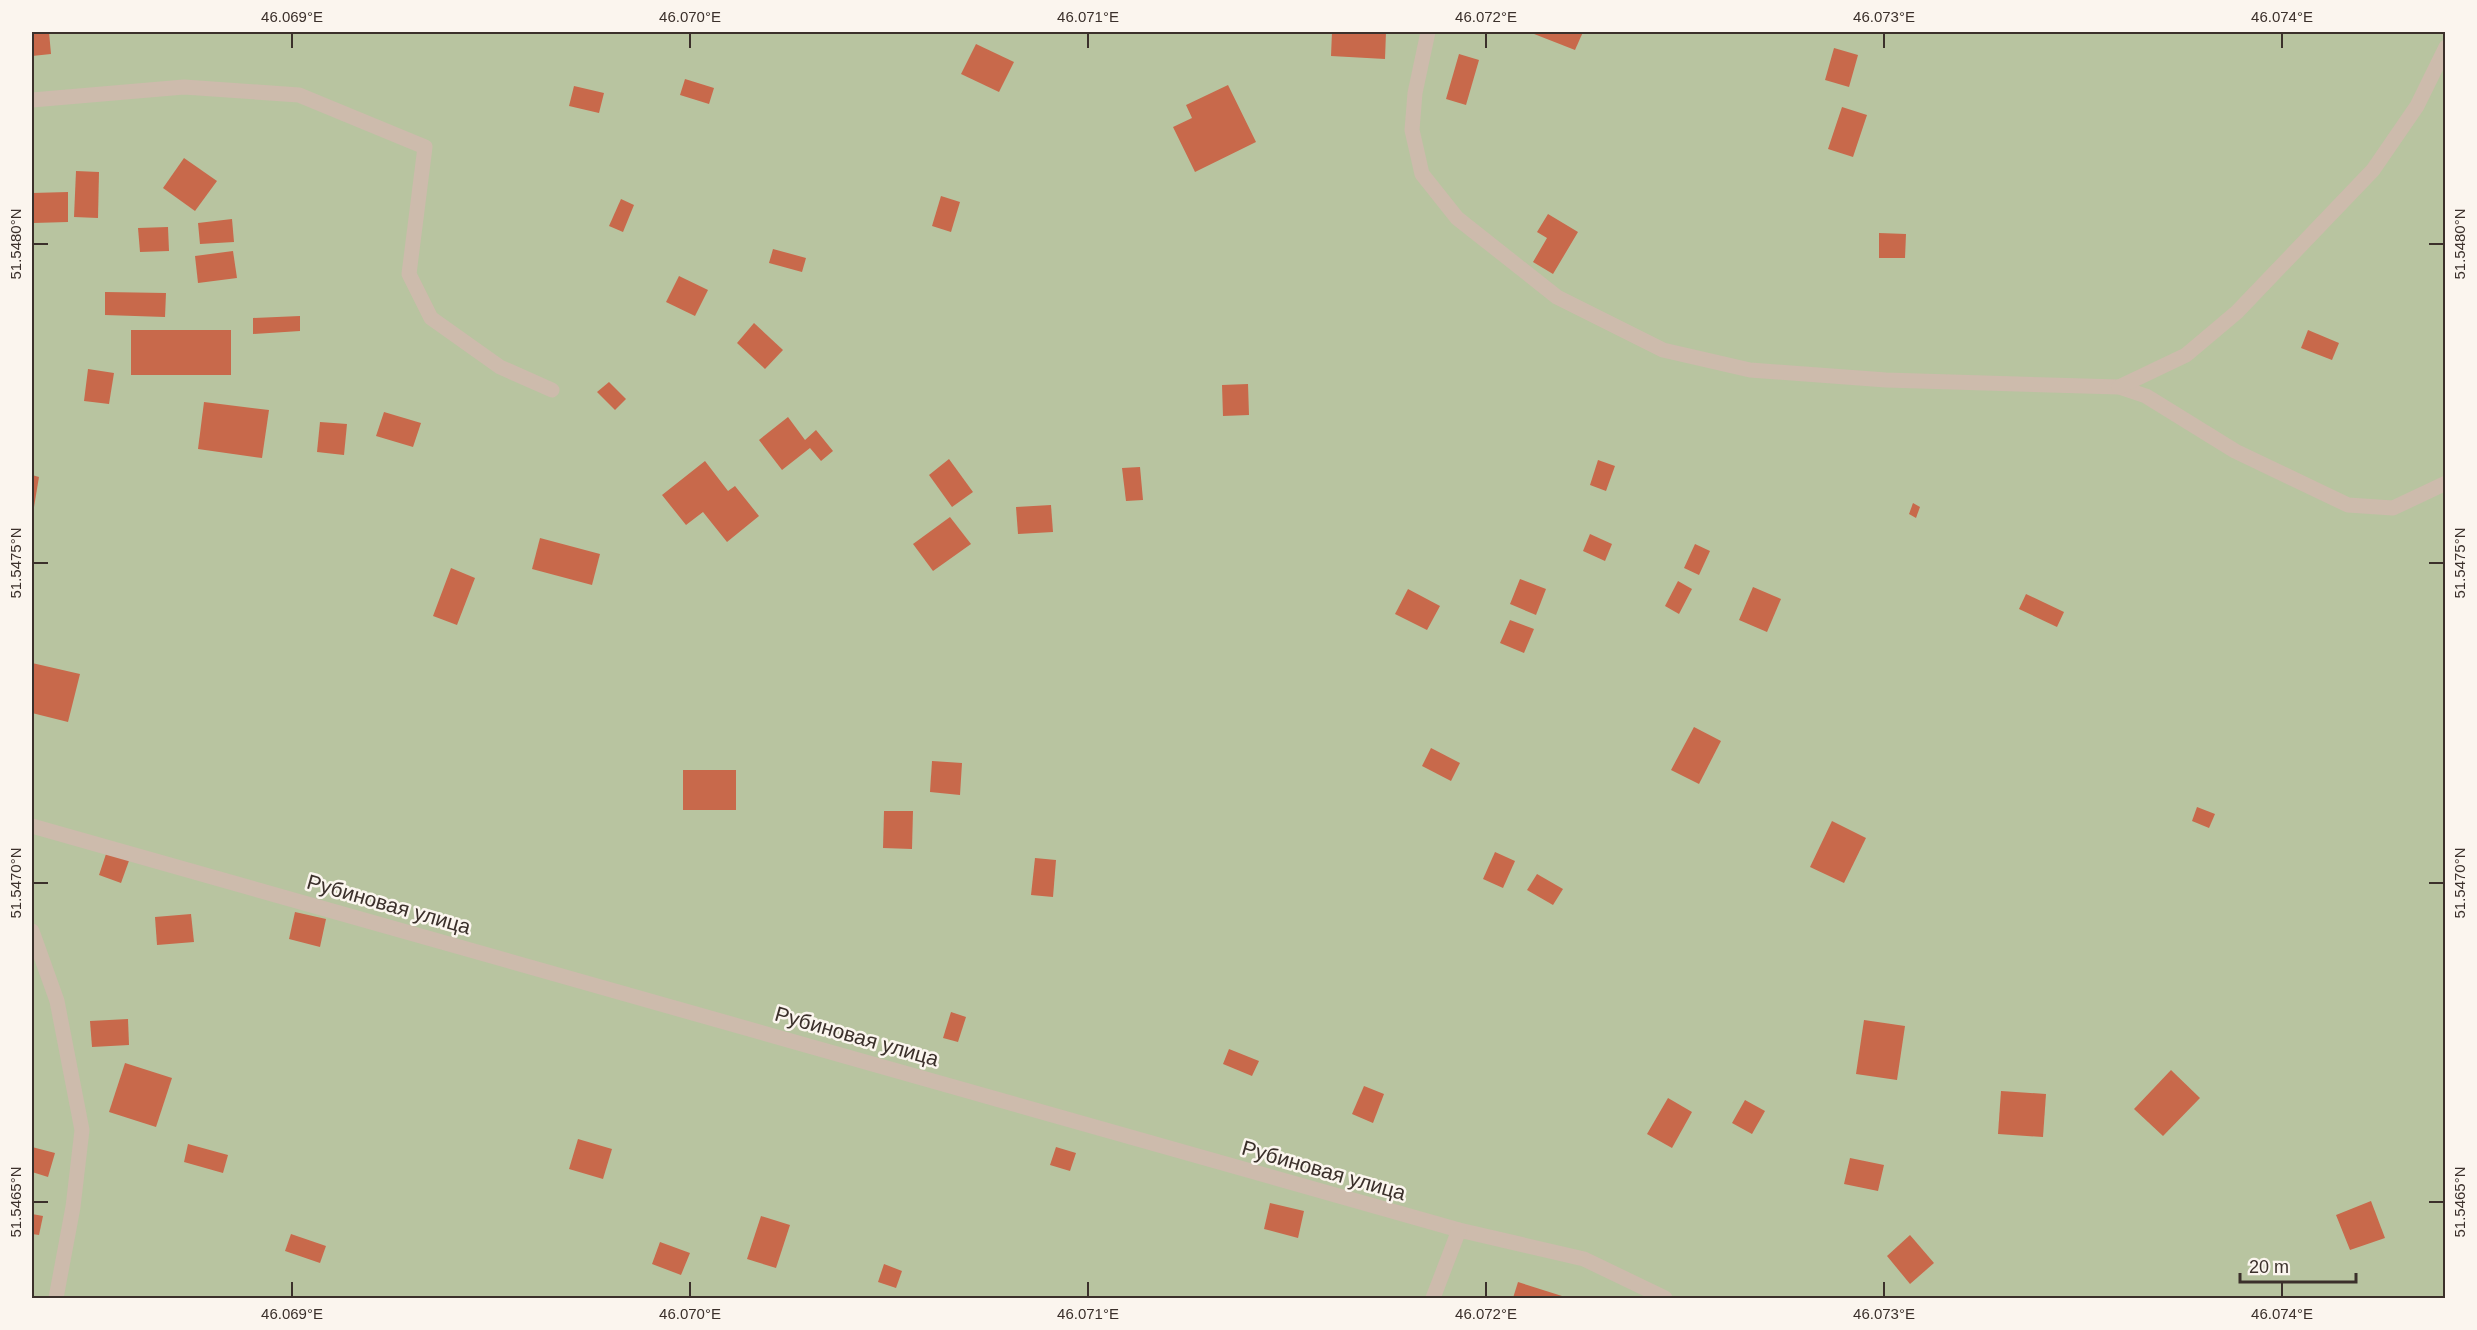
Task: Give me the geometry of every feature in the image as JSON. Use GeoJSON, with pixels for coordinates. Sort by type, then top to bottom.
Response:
{"type":"FeatureCollection","features":[{"type":"Feature","properties":{"kind":"street"},"geometry":{"type":"LineString","coordinates":[[1428,32],[1414,93],[1412,130],[1422,174],[1457,218],[1557,297],[1663,350],[1750,370],[1886,380],[2119,387],[2146,396],[2235,450],[2348,505],[2393,508],[2445,483]]}},
{"type":"Feature","properties":{"kind":"street"},"geometry":{"type":"LineString","coordinates":[[2119,387],[2186,355],[2253,295],[2373,170],[2417,106],[2445,47]]}},
{"type":"Feature","properties":{"kind":"street"},"geometry":{"type":"LineString","coordinates":[[32,99],[184,87],[299,95],[425,147],[409,274],[431,318],[500,367],[552,390]]}},
{"type":"Feature","properties":{"kind":"street","name":"Рубиновая улица"},"geometry":{"type":"LineString","coordinates":[[32,826],[1459,1230],[1584,1259],[1665,1299]]}},
{"type":"Feature","properties":{"kind":"street"},"geometry":{"type":"LineString","coordinates":[[32,931],[57,1001],[82,1130],[73,1207],[56,1299]]}},
{"type":"Feature","properties":{"kind":"street"},"geometry":{"type":"LineString","coordinates":[[1433,1299],[1459,1230]]}},
{"type":"Feature","properties":{"kind":"green space"},"geometry":{"type":"Polygon","coordinates":[[[32,32],[2445,32],[2445,1298],[32,1298],[32,32]]]}},
{"type":"Feature","properties":{"kind":"building"},"geometry":{"type":"Polygon","coordinates":[[[32,32],[49,32],[51,54],[32,56],[32,32]]]}},
{"type":"Feature","properties":{"kind":"building"},"geometry":{"type":"Polygon","coordinates":[[[1332,32],[1386,32],[1385,59],[1331,56],[1332,32]]]}},
{"type":"Feature","properties":{"kind":"building"},"geometry":{"type":"Polygon","coordinates":[[[1529,32],[1583,32],[1575,50],[1529,32]]]}},
{"type":"Feature","properties":{"kind":"building"},"geometry":{"type":"Polygon","coordinates":[[[976,44],[1014,62],[999,92],[961,74],[976,44]]]}},
{"type":"Feature","properties":{"kind":"building"},"geometry":{"type":"Polygon","coordinates":[[[1834,48],[1858,55],[1849,87],[1825,80],[1834,48]]]}},
{"type":"Feature","properties":{"kind":"building"},"geometry":{"type":"Polygon","coordinates":[[[1459,54],[1479,60],[1466,105],[1446,99],[1459,54]]]}},
{"type":"Feature","properties":{"kind":"building"},"geometry":{"type":"Polygon","coordinates":[[[685,79],[714,88],[709,104],[680,95],[685,79]]]}},
{"type":"Feature","properties":{"kind":"building"},"geometry":{"type":"Polygon","coordinates":[[[1228,85],[1256,142],[1195,172],[1173,127],[1192,118],[1186,105],[1228,85]]]}},
{"type":"Feature","properties":{"kind":"building"},"geometry":{"type":"Polygon","coordinates":[[[574,86],[604,93],[599,113],[569,106],[574,86]]]}},
{"type":"Feature","properties":{"kind":"building"},"geometry":{"type":"Polygon","coordinates":[[[1842,107],[1867,115],[1853,157],[1828,149],[1842,107]]]}},
{"type":"Feature","properties":{"kind":"building"},"geometry":{"type":"Polygon","coordinates":[[[184,158],[217,181],[195,211],[163,188],[184,158]]]}},
{"type":"Feature","properties":{"kind":"building"},"geometry":{"type":"Polygon","coordinates":[[[76,171],[99,172],[98,218],[74,217],[76,171]]]}},
{"type":"Feature","properties":{"kind":"building"},"geometry":{"type":"Polygon","coordinates":[[[68,192],[68,222],[33,223],[32,193],[68,192]]]}},
{"type":"Feature","properties":{"kind":"building"},"geometry":{"type":"Polygon","coordinates":[[[941,196],[960,202],[951,232],[932,226],[941,196]]]}},
{"type":"Feature","properties":{"kind":"building"},"geometry":{"type":"Polygon","coordinates":[[[621,199],[634,205],[623,232],[609,226],[621,199]]]}},
{"type":"Feature","properties":{"kind":"building"},"geometry":{"type":"Polygon","coordinates":[[[1548,214],[1578,232],[1553,274],[1533,262],[1547,238],[1537,232],[1548,214]]]}},
{"type":"Feature","properties":{"kind":"building"},"geometry":{"type":"Polygon","coordinates":[[[232,219],[234,242],[200,244],[198,223],[232,219]]]}},
{"type":"Feature","properties":{"kind":"building"},"geometry":{"type":"Polygon","coordinates":[[[168,227],[169,251],[140,252],[138,228],[168,227]]]}},
{"type":"Feature","properties":{"kind":"building"},"geometry":{"type":"Polygon","coordinates":[[[1879,233],[1906,234],[1905,258],[1879,258],[1879,233]]]}},
{"type":"Feature","properties":{"kind":"building"},"geometry":{"type":"Polygon","coordinates":[[[773,249],[806,258],[802,272],[769,263],[773,249]]]}},
{"type":"Feature","properties":{"kind":"building"},"geometry":{"type":"Polygon","coordinates":[[[233,251],[237,278],[198,283],[195,256],[233,251]]]}},
{"type":"Feature","properties":{"kind":"building"},"geometry":{"type":"Polygon","coordinates":[[[679,276],[708,290],[695,316],[666,302],[679,276]]]}},
{"type":"Feature","properties":{"kind":"building"},"geometry":{"type":"Polygon","coordinates":[[[105,292],[166,293],[165,317],[105,315],[105,292]]]}},
{"type":"Feature","properties":{"kind":"building"},"geometry":{"type":"Polygon","coordinates":[[[300,316],[300,331],[253,334],[253,318],[300,316]]]}},
{"type":"Feature","properties":{"kind":"building"},"geometry":{"type":"Polygon","coordinates":[[[754,323],[783,350],[765,369],[737,343],[754,323]]]}},
{"type":"Feature","properties":{"kind":"building"},"geometry":{"type":"Polygon","coordinates":[[[131,330],[231,330],[231,375],[131,375],[131,330]]]}},
{"type":"Feature","properties":{"kind":"building"},"geometry":{"type":"Polygon","coordinates":[[[2308,330],[2339,343],[2332,360],[2301,348],[2308,330]]]}},
{"type":"Feature","properties":{"kind":"building"},"geometry":{"type":"Polygon","coordinates":[[[88,369],[114,373],[109,404],[84,401],[88,369]]]}},
{"type":"Feature","properties":{"kind":"building"},"geometry":{"type":"Polygon","coordinates":[[[609,382],[626,399],[615,410],[597,392],[609,382]]]}},
{"type":"Feature","properties":{"kind":"building"},"geometry":{"type":"Polygon","coordinates":[[[1248,384],[1249,415],[1223,416],[1222,385],[1248,384]]]}},
{"type":"Feature","properties":{"kind":"building"},"geometry":{"type":"Polygon","coordinates":[[[204,402],[269,410],[262,458],[198,449],[204,402]]]}},
{"type":"Feature","properties":{"kind":"building"},"geometry":{"type":"Polygon","coordinates":[[[384,412],[421,423],[413,447],[376,436],[384,412]]]}},
{"type":"Feature","properties":{"kind":"building"},"geometry":{"type":"Polygon","coordinates":[[[788,417],[805,440],[816,430],[833,451],[821,461],[810,448],[782,470],[759,440],[788,417]]]}},
{"type":"Feature","properties":{"kind":"building"},"geometry":{"type":"Polygon","coordinates":[[[320,422],[347,424],[344,455],[317,452],[320,422]]]}},
{"type":"Feature","properties":{"kind":"building"},"geometry":{"type":"Polygon","coordinates":[[[949,459],[973,492],[952,507],[929,475],[949,459]]]}},
{"type":"Feature","properties":{"kind":"building"},"geometry":{"type":"Polygon","coordinates":[[[1598,460],[1615,466],[1606,491],[1590,485],[1598,460]]]}},
{"type":"Feature","properties":{"kind":"building"},"geometry":{"type":"Polygon","coordinates":[[[705,461],[728,491],[735,486],[759,516],[727,542],[703,512],[686,525],[662,495],[705,461]]]}},
{"type":"Feature","properties":{"kind":"building"},"geometry":{"type":"Polygon","coordinates":[[[1140,467],[1143,500],[1126,501],[1122,468],[1140,467]]]}},
{"type":"Feature","properties":{"kind":"building"},"geometry":{"type":"Polygon","coordinates":[[[32,475],[39,477],[33,513],[32,513],[32,475]]]}},
{"type":"Feature","properties":{"kind":"building"},"geometry":{"type":"Polygon","coordinates":[[[1913,503],[1920,507],[1916,518],[1909,514],[1913,503]]]}},
{"type":"Feature","properties":{"kind":"building"},"geometry":{"type":"Polygon","coordinates":[[[1051,505],[1053,532],[1018,534],[1016,507],[1051,505]]]}},
{"type":"Feature","properties":{"kind":"building"},"geometry":{"type":"Polygon","coordinates":[[[950,517],[971,544],[933,571],[913,544],[950,517]]]}},
{"type":"Feature","properties":{"kind":"building"},"geometry":{"type":"Polygon","coordinates":[[[1590,534],[1612,544],[1605,561],[1583,551],[1590,534]]]}},
{"type":"Feature","properties":{"kind":"building"},"geometry":{"type":"Polygon","coordinates":[[[540,538],[600,554],[592,585],[532,569],[540,538]]]}},
{"type":"Feature","properties":{"kind":"building"},"geometry":{"type":"Polygon","coordinates":[[[1695,544],[1710,551],[1699,575],[1684,568],[1695,544]]]}},
{"type":"Feature","properties":{"kind":"building"},"geometry":{"type":"Polygon","coordinates":[[[451,568],[475,578],[457,625],[433,616],[451,568]]]}},
{"type":"Feature","properties":{"kind":"building"},"geometry":{"type":"Polygon","coordinates":[[[1520,579],[1546,589],[1536,615],[1510,604],[1520,579]]]}},
{"type":"Feature","properties":{"kind":"building"},"geometry":{"type":"Polygon","coordinates":[[[1678,581],[1692,589],[1679,614],[1665,606],[1678,581]]]}},
{"type":"Feature","properties":{"kind":"building"},"geometry":{"type":"Polygon","coordinates":[[[1753,587],[1781,599],[1767,632],[1739,620],[1753,587]]]}},
{"type":"Feature","properties":{"kind":"building"},"geometry":{"type":"Polygon","coordinates":[[[1408,589],[1440,606],[1427,630],[1395,614],[1408,589]]]}},
{"type":"Feature","properties":{"kind":"building"},"geometry":{"type":"Polygon","coordinates":[[[2026,594],[2064,612],[2057,627],[2019,609],[2026,594]]]}},
{"type":"Feature","properties":{"kind":"building"},"geometry":{"type":"Polygon","coordinates":[[[1510,620],[1534,629],[1524,653],[1500,643],[1510,620]]]}},
{"type":"Feature","properties":{"kind":"building"},"geometry":{"type":"Polygon","coordinates":[[[32,663],[80,674],[68,722],[32,713],[32,663]]]}},
{"type":"Feature","properties":{"kind":"building"},"geometry":{"type":"Polygon","coordinates":[[[1694,727],[1721,741],[1699,784],[1671,770],[1694,727]]]}},
{"type":"Feature","properties":{"kind":"building"},"geometry":{"type":"Polygon","coordinates":[[[1431,748],[1460,763],[1451,781],[1422,766],[1431,748]]]}},
{"type":"Feature","properties":{"kind":"building"},"geometry":{"type":"Polygon","coordinates":[[[932,761],[962,763],[960,795],[930,792],[932,761]]]}},
{"type":"Feature","properties":{"kind":"building"},"geometry":{"type":"Polygon","coordinates":[[[683,770],[736,770],[736,810],[683,810],[683,770]]]}},
{"type":"Feature","properties":{"kind":"building"},"geometry":{"type":"Polygon","coordinates":[[[2197,807],[2215,814],[2209,828],[2192,821],[2197,807]]]}},
{"type":"Feature","properties":{"kind":"building"},"geometry":{"type":"Polygon","coordinates":[[[884,811],[913,811],[912,849],[883,848],[884,811]]]}},
{"type":"Feature","properties":{"kind":"building"},"geometry":{"type":"Polygon","coordinates":[[[1832,821],[1866,838],[1844,883],[1810,867],[1832,821]]]}},
{"type":"Feature","properties":{"kind":"building"},"geometry":{"type":"Polygon","coordinates":[[[107,851],[130,858],[121,883],[99,875],[107,851]]]}},
{"type":"Feature","properties":{"kind":"building"},"geometry":{"type":"Polygon","coordinates":[[[1495,852],[1515,861],[1503,888],[1483,879],[1495,852]]]}},
{"type":"Feature","properties":{"kind":"building"},"geometry":{"type":"Polygon","coordinates":[[[1035,858],[1056,860],[1053,897],[1031,895],[1035,858]]]}},
{"type":"Feature","properties":{"kind":"building"},"geometry":{"type":"Polygon","coordinates":[[[1537,874],[1563,889],[1553,905],[1527,890],[1537,874]]]}},
{"type":"Feature","properties":{"kind":"building"},"geometry":{"type":"Polygon","coordinates":[[[295,912],[326,919],[320,947],[289,939],[295,912]]]}},
{"type":"Feature","properties":{"kind":"building"},"geometry":{"type":"Polygon","coordinates":[[[191,914],[194,942],[157,945],[155,917],[191,914]]]}},
{"type":"Feature","properties":{"kind":"building"},"geometry":{"type":"Polygon","coordinates":[[[951,1012],[966,1017],[958,1042],[943,1038],[951,1012]]]}},
{"type":"Feature","properties":{"kind":"building"},"geometry":{"type":"Polygon","coordinates":[[[128,1019],[129,1045],[92,1047],[90,1021],[128,1019]]]}},
{"type":"Feature","properties":{"kind":"building"},"geometry":{"type":"Polygon","coordinates":[[[1864,1020],[1905,1026],[1897,1080],[1856,1074],[1864,1020]]]}},
{"type":"Feature","properties":{"kind":"building"},"geometry":{"type":"Polygon","coordinates":[[[1229,1049],[1259,1061],[1252,1076],[1223,1064],[1229,1049]]]}},
{"type":"Feature","properties":{"kind":"building"},"geometry":{"type":"Polygon","coordinates":[[[125,1063],[172,1078],[156,1127],[109,1112],[125,1063]]]}},
{"type":"Feature","properties":{"kind":"building"},"geometry":{"type":"Polygon","coordinates":[[[2171,1070],[2200,1098],[2163,1136],[2134,1109],[2171,1070]]]}},
{"type":"Feature","properties":{"kind":"building"},"geometry":{"type":"Polygon","coordinates":[[[1364,1086],[1384,1094],[1373,1123],[1352,1114],[1364,1086]]]}},
{"type":"Feature","properties":{"kind":"building"},"geometry":{"type":"Polygon","coordinates":[[[2001,1091],[2046,1094],[2043,1137],[1998,1134],[2001,1091]]]}},
{"type":"Feature","properties":{"kind":"building"},"geometry":{"type":"Polygon","coordinates":[[[1668,1098],[1692,1112],[1672,1148],[1647,1134],[1668,1098]]]}},
{"type":"Feature","properties":{"kind":"building"},"geometry":{"type":"Polygon","coordinates":[[[1745,1100],[1765,1111],[1752,1134],[1732,1123],[1745,1100]]]}},
{"type":"Feature","properties":{"kind":"building"},"geometry":{"type":"Polygon","coordinates":[[[578,1139],[612,1149],[603,1179],[569,1169],[578,1139]]]}},
{"type":"Feature","properties":{"kind":"building"},"geometry":{"type":"Polygon","coordinates":[[[188,1144],[228,1155],[223,1173],[184,1162],[188,1144]]]}},
{"type":"Feature","properties":{"kind":"building"},"geometry":{"type":"Polygon","coordinates":[[[32,1147],[55,1153],[48,1177],[32,1172],[32,1147]]]}},
{"type":"Feature","properties":{"kind":"building"},"geometry":{"type":"Polygon","coordinates":[[[1056,1147],[1076,1153],[1070,1171],[1050,1165],[1056,1147]]]}},
{"type":"Feature","properties":{"kind":"building"},"geometry":{"type":"Polygon","coordinates":[[[1850,1158],[1884,1165],[1878,1191],[1844,1184],[1850,1158]]]}},
{"type":"Feature","properties":{"kind":"building"},"geometry":{"type":"Polygon","coordinates":[[[2371,1201],[2385,1238],[2350,1250],[2336,1215],[2371,1201]]]}},
{"type":"Feature","properties":{"kind":"building"},"geometry":{"type":"Polygon","coordinates":[[[1270,1203],[1304,1211],[1298,1238],[1264,1229],[1270,1203]]]}},
{"type":"Feature","properties":{"kind":"building"},"geometry":{"type":"Polygon","coordinates":[[[32,1214],[43,1216],[39,1235],[32,1234],[32,1214]]]}},
{"type":"Feature","properties":{"kind":"building"},"geometry":{"type":"Polygon","coordinates":[[[761,1216],[790,1225],[776,1268],[747,1259],[761,1216]]]}},
{"type":"Feature","properties":{"kind":"building"},"geometry":{"type":"Polygon","coordinates":[[[291,1234],[326,1246],[320,1263],[285,1251],[291,1234]]]}},
{"type":"Feature","properties":{"kind":"building"},"geometry":{"type":"Polygon","coordinates":[[[1910,1235],[1934,1263],[1910,1284],[1887,1256],[1910,1235]]]}},
{"type":"Feature","properties":{"kind":"building"},"geometry":{"type":"Polygon","coordinates":[[[660,1242],[690,1253],[681,1275],[652,1264],[660,1242]]]}},
{"type":"Feature","properties":{"kind":"building"},"geometry":{"type":"Polygon","coordinates":[[[884,1264],[902,1271],[896,1288],[878,1282],[884,1264]]]}},
{"type":"Feature","properties":{"kind":"building"},"geometry":{"type":"Polygon","coordinates":[[[1518,1282],[1562,1296],[1562,1298],[1513,1298],[1518,1282]]]}}]}
